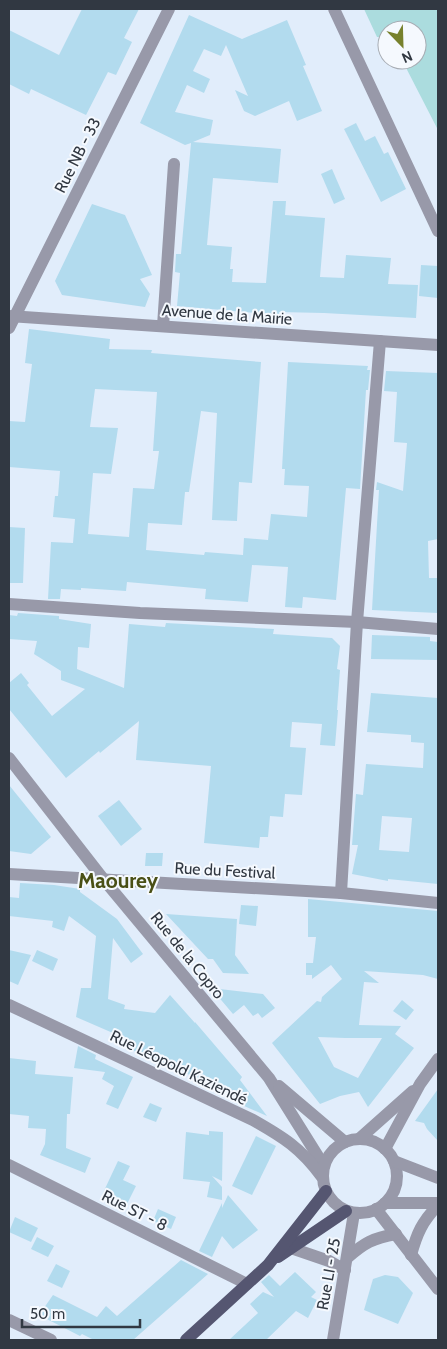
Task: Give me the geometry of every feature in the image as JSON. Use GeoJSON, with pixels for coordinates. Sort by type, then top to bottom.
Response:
{"type":"FeatureCollection","features":[{"type":"Feature","properties":{"kind":"main road"},"geometry":{"type":"LineString","coordinates":[[186,1340],[268,1264],[326,1191]]}},
{"type":"Feature","properties":{"kind":"main road"},"geometry":{"type":"LineString","coordinates":[[268,1264],[350,1212]]}},
{"type":"Feature","properties":{"kind":"street","name":"Rue NB - 33"},"geometry":{"type":"LineString","coordinates":[[11,320],[169,9]]}},
{"type":"Feature","properties":{"kind":"street"},"geometry":{"type":"LineString","coordinates":[[334,9],[438,231]]}},
{"type":"Feature","properties":{"kind":"street"},"geometry":{"type":"LineString","coordinates":[[163,326],[174,164]]}},
{"type":"Feature","properties":{"kind":"street","name":"Avenue de la Mairie"},"geometry":{"type":"LineString","coordinates":[[11,320],[163,326],[438,345]]}},
{"type":"Feature","properties":{"kind":"street"},"geometry":{"type":"LineString","coordinates":[[341,893],[357,622],[380,341]]}},
{"type":"Feature","properties":{"kind":"street"},"geometry":{"type":"LineString","coordinates":[[9,604],[140,613],[357,622],[438,630]]}},
{"type":"Feature","properties":{"kind":"street","name":"Rue de la Copro"},"geometry":{"type":"LineString","coordinates":[[9,758],[104,880],[269,1078],[323,1171]]}},
{"type":"Feature","properties":{"kind":"street","name":"Rue du Festival"},"geometry":{"type":"LineString","coordinates":[[9,874],[341,893],[438,903]]}},
{"type":"Feature","properties":{"kind":"street","name":"Rue Léopold Kaziendé"},"geometry":{"type":"LineString","coordinates":[[9,1005],[253,1120],[284,1138],[323,1171]]}},
{"type":"Feature","properties":{"kind":"street"},"geometry":{"type":"LineString","coordinates":[[385,1149],[420,1084],[438,1058]]}},
{"type":"Feature","properties":{"kind":"street","name":"Rue de la Copro"},"geometry":{"type":"LineString","coordinates":[[269,1078],[345,1142]]}},
{"type":"Feature","properties":{"kind":"street"},"geometry":{"type":"LineString","coordinates":[[359,1139],[420,1084]]}},
{"type":"Feature","properties":{"kind":"street"},"geometry":{"type":"LineString","coordinates":[[359,1139],[378,1143],[394,1161],[397,1179],[395,1188],[380,1206],[366,1213],[350,1212],[338,1206],[326,1191],[323,1171],[332,1152],[345,1142],[359,1139]]}},
{"type":"Feature","properties":{"kind":"street"},"geometry":{"type":"LineString","coordinates":[[394,1161],[438,1178]]}},
{"type":"Feature","properties":{"kind":"street","name":"Rue ST - 8"},"geometry":{"type":"LineString","coordinates":[[9,1165],[247,1284]]}},
{"type":"Feature","properties":{"kind":"street"},"geometry":{"type":"LineString","coordinates":[[380,1206],[438,1204]]}},
{"type":"Feature","properties":{"kind":"street"},"geometry":{"type":"LineString","coordinates":[[411,1255],[417,1233],[426,1217],[438,1204]]}},
{"type":"Feature","properties":{"kind":"street"},"geometry":{"type":"LineString","coordinates":[[380,1206],[396,1234],[438,1289]]}},
{"type":"Feature","properties":{"kind":"street","name":"Rue LI - 25"},"geometry":{"type":"LineString","coordinates":[[333,1340],[346,1264],[350,1212]]}},
{"type":"Feature","properties":{"kind":"street"},"geometry":{"type":"LineString","coordinates":[[291,1248],[346,1264],[360,1246],[372,1239],[396,1234]]}},
{"type":"Feature","properties":{"kind":"street"},"geometry":{"type":"LineString","coordinates":[[9,1320],[51,1340]]}},
{"type":"Feature","properties":{"kind":"shaded area"},"geometry":{"type":"Polygon","coordinates":[[[364,9],[438,9],[438,130],[407,70],[427,70],[427,20],[377,20],[377,37],[364,9]]]}},
{"type":"Feature","properties":{"kind":"building"},"geometry":{"type":"Polygon","coordinates":[[[82,9],[139,9],[124,38],[132,42],[116,75],[108,72],[86,115],[31,89],[29,94],[9,84],[9,30],[59,55],[82,9]]]}},
{"type":"Feature","properties":{"kind":"building"},"geometry":{"type":"Polygon","coordinates":[[[189,15],[242,39],[287,20],[306,65],[303,66],[322,111],[297,121],[289,101],[255,116],[244,111],[235,90],[248,96],[226,45],[221,56],[204,49],[193,71],[210,79],[204,93],[187,85],[175,112],[213,120],[210,135],[193,142],[281,149],[278,183],[213,178],[207,245],[232,247],[230,269],[233,269],[232,282],[266,283],[273,201],[286,201],[285,215],[325,218],[320,277],[344,278],[346,255],[391,258],[388,284],[418,285],[416,318],[279,312],[279,315],[177,306],[180,273],[175,272],[176,254],[181,254],[191,143],[185,145],[140,123],[189,15]]]}},
{"type":"Feature","properties":{"kind":"building"},"geometry":{"type":"Polygon","coordinates":[[[356,123],[365,141],[375,136],[384,154],[388,152],[406,189],[381,202],[344,129],[356,123]]]}},
{"type":"Feature","properties":{"kind":"building"},"geometry":{"type":"Polygon","coordinates":[[[332,169],[345,199],[334,204],[321,174],[332,169]]]}},
{"type":"Feature","properties":{"kind":"building"},"geometry":{"type":"Polygon","coordinates":[[[92,204],[125,215],[152,275],[140,279],[150,294],[145,307],[62,295],[55,281],[92,204]]]}},
{"type":"Feature","properties":{"kind":"building"},"geometry":{"type":"Polygon","coordinates":[[[421,265],[438,266],[438,298],[419,296],[421,265]]]}},
{"type":"Feature","properties":{"kind":"building"},"geometry":{"type":"Polygon","coordinates":[[[29,329],[110,339],[109,349],[152,350],[151,353],[261,362],[252,483],[239,482],[237,521],[212,520],[217,413],[201,411],[189,492],[185,492],[182,525],[148,523],[146,550],[204,555],[205,552],[243,555],[244,538],[268,540],[271,514],[307,517],[309,486],[284,485],[285,469],[282,469],[288,362],[368,366],[367,370],[370,370],[368,390],[366,390],[360,489],[346,488],[336,600],[303,597],[302,608],[285,607],[288,567],[252,565],[248,602],[205,599],[206,589],[127,582],[126,591],[81,588],[81,590],[61,589],[60,599],[48,599],[51,542],[73,543],[75,519],[53,517],[55,496],[58,496],[60,471],[9,467],[9,421],[25,422],[32,364],[25,363],[29,329]],[[95,389],[90,427],[118,428],[111,474],[93,473],[88,534],[129,537],[133,488],[154,489],[159,451],[153,451],[157,392],[95,389]]]}},
{"type":"Feature","properties":{"kind":"building"},"geometry":{"type":"Polygon","coordinates":[[[386,371],[438,373],[438,539],[428,541],[429,578],[438,578],[438,613],[372,610],[379,490],[376,490],[377,482],[403,491],[407,443],[394,442],[397,392],[384,391],[386,371]]]}},
{"type":"Feature","properties":{"kind":"building"},"geometry":{"type":"Polygon","coordinates":[[[9,527],[25,528],[23,583],[9,583],[9,527]]]}},
{"type":"Feature","properties":{"kind":"building"},"geometry":{"type":"Polygon","coordinates":[[[18,613],[59,616],[59,619],[91,624],[89,648],[78,647],[77,669],[124,688],[129,624],[165,627],[166,623],[274,629],[273,634],[332,638],[340,646],[337,669],[340,670],[335,746],[320,745],[322,724],[292,722],[290,747],[306,748],[302,795],[285,794],[283,817],[270,816],[268,837],[260,837],[259,848],[204,843],[211,766],[136,760],[139,721],[66,778],[9,709],[9,683],[21,673],[29,683],[27,685],[52,716],[85,689],[61,680],[61,671],[34,654],[37,641],[9,639],[9,615],[17,616],[18,613]]]}},
{"type":"Feature","properties":{"kind":"building"},"geometry":{"type":"Polygon","coordinates":[[[372,635],[430,637],[430,641],[438,642],[438,660],[371,659],[372,635]]]}},
{"type":"Feature","properties":{"kind":"building"},"geometry":{"type":"Polygon","coordinates":[[[371,693],[438,698],[438,884],[388,879],[388,881],[352,874],[358,845],[352,845],[356,794],[363,795],[366,764],[423,768],[424,743],[411,742],[411,735],[367,732],[371,693]],[[382,816],[379,850],[409,852],[412,818],[382,816]]]}},
{"type":"Feature","properties":{"kind":"building"},"geometry":{"type":"Polygon","coordinates":[[[9,785],[51,837],[31,854],[9,851],[9,785]]]}},
{"type":"Feature","properties":{"kind":"building"},"geometry":{"type":"Polygon","coordinates":[[[119,800],[142,829],[121,846],[98,816],[119,800]]]}},
{"type":"Feature","properties":{"kind":"building"},"geometry":{"type":"Polygon","coordinates":[[[146,853],[163,853],[162,866],[145,866],[146,853]]]}},
{"type":"Feature","properties":{"kind":"building"},"geometry":{"type":"Polygon","coordinates":[[[20,883],[80,889],[80,892],[117,919],[143,954],[131,963],[113,938],[108,999],[125,1005],[124,1009],[155,1013],[170,995],[242,1077],[240,1080],[267,1116],[233,1101],[238,1098],[126,1047],[129,1040],[76,1017],[81,988],[91,988],[96,936],[69,916],[64,931],[52,927],[53,921],[9,916],[9,897],[19,898],[20,883]]]}},
{"type":"Feature","properties":{"kind":"building"},"geometry":{"type":"Polygon","coordinates":[[[308,899],[438,911],[438,979],[423,975],[364,971],[379,983],[364,982],[359,1025],[401,1026],[395,1034],[414,1048],[368,1107],[359,1092],[340,1096],[320,1104],[272,1043],[317,1001],[321,1002],[322,997],[342,979],[331,965],[312,979],[312,975],[306,975],[306,963],[313,963],[316,937],[308,937],[308,899]],[[318,1037],[334,1067],[358,1078],[382,1038],[318,1037]]]}},
{"type":"Feature","properties":{"kind":"building"},"geometry":{"type":"Polygon","coordinates":[[[241,905],[258,906],[256,926],[239,924],[241,905]]]}},
{"type":"Feature","properties":{"kind":"building"},"geometry":{"type":"Polygon","coordinates":[[[166,914],[237,919],[235,955],[249,974],[223,973],[213,959],[208,959],[166,914]]]}},
{"type":"Feature","properties":{"kind":"building"},"geometry":{"type":"Polygon","coordinates":[[[9,950],[31,955],[18,985],[9,981],[9,950]]]}},
{"type":"Feature","properties":{"kind":"building"},"geometry":{"type":"Polygon","coordinates":[[[37,950],[58,959],[53,971],[32,961],[37,950]]]}},
{"type":"Feature","properties":{"kind":"building"},"geometry":{"type":"Polygon","coordinates":[[[211,988],[263,994],[275,1008],[262,1018],[258,1013],[253,1016],[244,1005],[233,1014],[211,988]]]}},
{"type":"Feature","properties":{"kind":"building"},"geometry":{"type":"Polygon","coordinates":[[[402,1000],[414,1010],[406,1020],[393,1011],[402,1000]]]}},
{"type":"Feature","properties":{"kind":"building"},"geometry":{"type":"Polygon","coordinates":[[[78,1046],[96,1055],[95,1059],[133,1077],[118,1109],[106,1104],[114,1086],[102,1079],[105,1072],[74,1068],[78,1046]]]}},
{"type":"Feature","properties":{"kind":"building"},"geometry":{"type":"Polygon","coordinates":[[[9,1058],[36,1061],[35,1074],[73,1077],[70,1114],[67,1114],[66,1148],[91,1158],[85,1173],[40,1155],[45,1144],[46,1129],[28,1128],[29,1116],[9,1114],[9,1058]]]}},
{"type":"Feature","properties":{"kind":"building"},"geometry":{"type":"Polygon","coordinates":[[[438,1089],[438,1141],[424,1123],[415,1121],[438,1089]]]}},
{"type":"Feature","properties":{"kind":"building"},"geometry":{"type":"Polygon","coordinates":[[[150,1103],[162,1108],[156,1122],[143,1117],[150,1103]]]}},
{"type":"Feature","properties":{"kind":"building"},"geometry":{"type":"Polygon","coordinates":[[[209,1131],[223,1132],[222,1181],[212,1176],[222,1187],[222,1200],[207,1197],[210,1182],[183,1179],[186,1132],[209,1135],[209,1131]]]}},
{"type":"Feature","properties":{"kind":"building"},"geometry":{"type":"Polygon","coordinates":[[[256,1136],[276,1146],[252,1195],[232,1186],[256,1136]]]}},
{"type":"Feature","properties":{"kind":"building"},"geometry":{"type":"Polygon","coordinates":[[[118,1161],[130,1166],[123,1180],[136,1186],[126,1206],[102,1195],[118,1161]]]}},
{"type":"Feature","properties":{"kind":"building"},"geometry":{"type":"Polygon","coordinates":[[[228,1195],[258,1230],[233,1249],[222,1236],[212,1257],[199,1251],[222,1203],[222,1208],[228,1195]]]}},
{"type":"Feature","properties":{"kind":"building"},"geometry":{"type":"Polygon","coordinates":[[[158,1209],[176,1217],[171,1229],[153,1221],[158,1209]]]}},
{"type":"Feature","properties":{"kind":"building"},"geometry":{"type":"Polygon","coordinates":[[[15,1217],[38,1228],[31,1242],[9,1232],[15,1217]]]}},
{"type":"Feature","properties":{"kind":"building"},"geometry":{"type":"Polygon","coordinates":[[[37,1237],[54,1246],[48,1257],[31,1249],[37,1237]]]}},
{"type":"Feature","properties":{"kind":"building"},"geometry":{"type":"Polygon","coordinates":[[[181,1260],[208,1274],[133,1340],[94,1340],[82,1334],[80,1336],[39,1315],[53,1295],[97,1317],[106,1306],[117,1316],[181,1260]]]}},
{"type":"Feature","properties":{"kind":"building"},"geometry":{"type":"Polygon","coordinates":[[[56,1264],[70,1271],[62,1288],[47,1281],[56,1264]]]}},
{"type":"Feature","properties":{"kind":"building"},"geometry":{"type":"Polygon","coordinates":[[[295,1272],[316,1292],[311,1297],[317,1300],[308,1318],[296,1311],[266,1340],[229,1340],[258,1313],[250,1304],[263,1292],[274,1297],[261,1282],[269,1275],[280,1286],[295,1272]]]}},
{"type":"Feature","properties":{"kind":"building"},"geometry":{"type":"Polygon","coordinates":[[[385,1275],[398,1277],[413,1293],[398,1324],[364,1310],[373,1279],[385,1275]]]}},
{"type":"Feature","properties":{"kind":"district","name":"Maourey"},"geometry":{"type":"Point","coordinates":[118,881]}}]}
